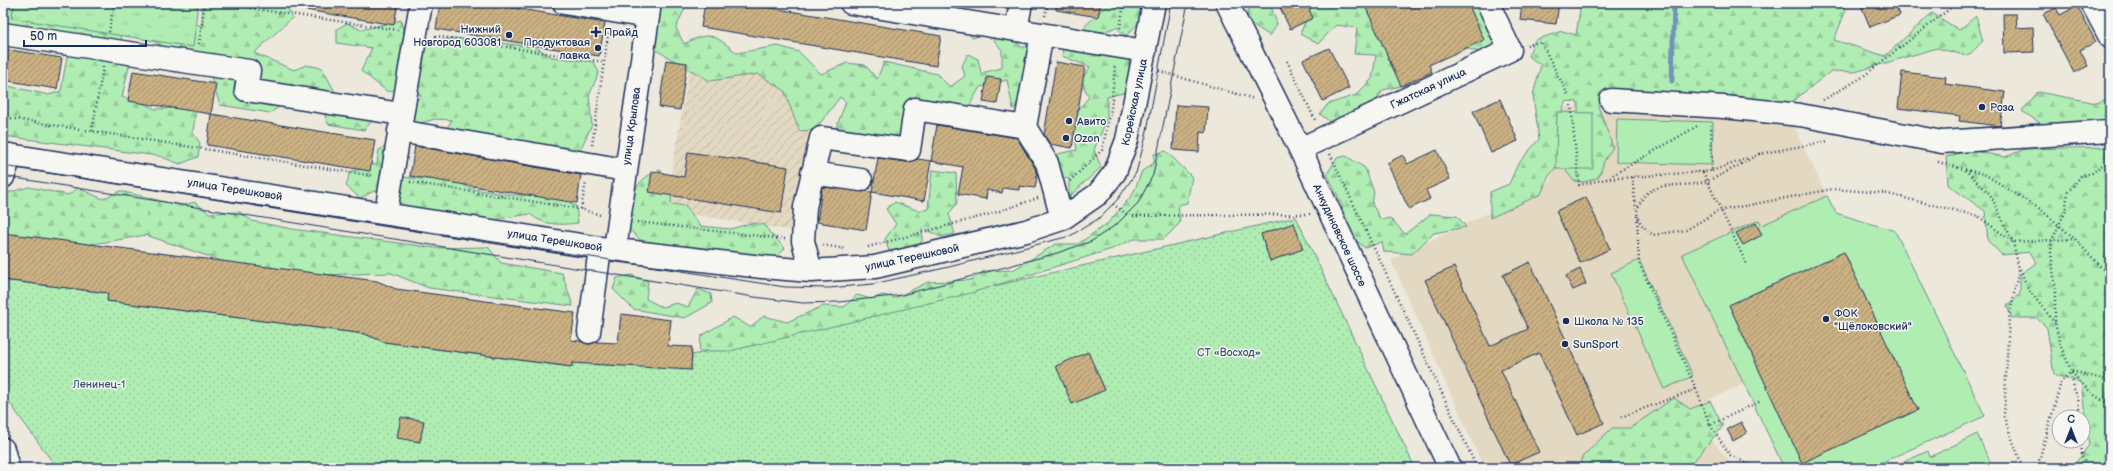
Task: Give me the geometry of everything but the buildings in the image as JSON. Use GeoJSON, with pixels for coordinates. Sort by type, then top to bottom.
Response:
{"type":"FeatureCollection","features":[{"type":"Feature","properties":{"kind":"street"},"geometry":{"type":"LineString","coordinates":[[386,212],[420,3]]}},
{"type":"Feature","properties":{"kind":"street"},"geometry":{"type":"LineString","coordinates":[[564,3],[612,11],[649,10]]}},
{"type":"Feature","properties":{"kind":"street"},"geometry":{"type":"LineString","coordinates":[[851,3],[1116,46],[1144,58]]}},
{"type":"Feature","properties":{"kind":"street"},"geometry":{"type":"LineString","coordinates":[[1016,30],[1021,3]]}},
{"type":"Feature","properties":{"kind":"street","name":"Корейская улица"},"geometry":{"type":"LineString","coordinates":[[1098,194],[1115,172],[1127,140],[1154,3]]}},
{"type":"Feature","properties":{"kind":"street","name":"Анкудиновское шоссе"},"geometry":{"type":"LineString","coordinates":[[1227,3],[1300,149],[1450,468]]}},
{"type":"Feature","properties":{"kind":"street"},"geometry":{"type":"LineString","coordinates":[[1488,3],[1510,50]]}},
{"type":"Feature","properties":{"kind":"street"},"geometry":{"type":"LineString","coordinates":[[2092,3],[2110,37]]}},
{"type":"Feature","properties":{"kind":"street","name":"улица Крылова"},"geometry":{"type":"LineString","coordinates":[[589,332],[608,248],[618,220],[649,10]]}},
{"type":"Feature","properties":{"kind":"street"},"geometry":{"type":"LineString","coordinates":[[3,34],[249,71],[246,90],[589,165],[625,170]]}},
{"type":"Feature","properties":{"kind":"street"},"geometry":{"type":"LineString","coordinates":[[1042,34],[1025,127],[1047,163],[1062,219]]}},
{"type":"Feature","properties":{"kind":"street","name":"Гжатская улица"},"geometry":{"type":"LineString","coordinates":[[1300,149],[1510,50]]}},
{"type":"Feature","properties":{"kind":"street"},"geometry":{"type":"LineString","coordinates":[[1611,100],[1717,113],[1800,115],[1942,142],[2110,131]]}},
{"type":"Feature","properties":{"kind":"street"},"geometry":{"type":"LineString","coordinates":[[811,271],[803,241],[805,207],[821,138],[909,150],[915,109],[1025,127]]}},
{"type":"Feature","properties":{"kind":"street"},"geometry":{"type":"LineString","coordinates":[[3,177],[7,154]]}},
{"type":"Feature","properties":{"kind":"street","name":"улица Терешковой"},"geometry":{"type":"LineString","coordinates":[[7,154],[386,212],[608,248],[762,267],[811,271],[875,267],[1026,232],[1062,219],[1098,194]]}},
{"type":"Feature","properties":{"kind":"street"},"geometry":{"type":"LineString","coordinates":[[812,173],[861,180]]}},
{"type":"Feature","properties":{"kind":"street"},"geometry":{"type":"LineString","coordinates":[[3,450],[8,468]]}},
{"type":"Feature","properties":{"kind":"path"},"geometry":{"type":"LineString","coordinates":[[196,63],[205,3]]}},
{"type":"Feature","properties":{"kind":"path"},"geometry":{"type":"LineString","coordinates":[[863,248],[994,213],[1055,193],[1076,176],[1102,150],[1111,109],[1116,46],[1124,3]]}},
{"type":"Feature","properties":{"kind":"path"},"geometry":{"type":"LineString","coordinates":[[1800,115],[1860,78],[1957,3]]}},
{"type":"Feature","properties":{"kind":"path"},"geometry":{"type":"LineString","coordinates":[[581,209],[612,11]]}},
{"type":"Feature","properties":{"kind":"path"},"geometry":{"type":"LineString","coordinates":[[1510,50],[1541,42],[1569,97]]}},
{"type":"Feature","properties":{"kind":"path"},"geometry":{"type":"LineString","coordinates":[[1144,58],[1255,100]]}},
{"type":"Feature","properties":{"kind":"path"},"geometry":{"type":"LineString","coordinates":[[1287,61],[1477,468]]}},
{"type":"Feature","properties":{"kind":"path"},"geometry":{"type":"LineString","coordinates":[[1571,106],[1579,185],[1606,179],[1712,171],[1759,154],[1823,141],[1831,141]]}},
{"type":"Feature","properties":{"kind":"path"},"geometry":{"type":"LineString","coordinates":[[1712,171],[1717,113]]}},
{"type":"Feature","properties":{"kind":"path"},"geometry":{"type":"LineString","coordinates":[[1606,179],[1717,113]]}},
{"type":"Feature","properties":{"kind":"path"},"geometry":{"type":"LineString","coordinates":[[3,117],[581,209],[618,220],[803,241],[848,249]]}},
{"type":"Feature","properties":{"kind":"path"},"geometry":{"type":"LineString","coordinates":[[1759,154],[1707,181],[1652,188],[1641,198],[1636,211],[1641,226],[1653,235],[1686,230],[1721,210],[1833,189],[1884,193],[1978,216],[2013,242],[2075,239]]}},
{"type":"Feature","properties":{"kind":"path"},"geometry":{"type":"LineString","coordinates":[[2079,409],[2071,371],[2060,344],[2054,323],[2055,284],[2051,253],[2052,240],[2065,212],[2068,192],[2081,176],[2092,173],[2110,159]]}},
{"type":"Feature","properties":{"kind":"path"},"geometry":{"type":"LineString","coordinates":[[1936,161],[1986,175],[2040,209],[2075,239],[2110,277]]}},
{"type":"Feature","properties":{"kind":"path"},"geometry":{"type":"LineString","coordinates":[[1964,169],[1990,194],[2013,242],[2019,269],[2028,289],[2054,323]]}},
{"type":"Feature","properties":{"kind":"path"},"geometry":{"type":"LineString","coordinates":[[1703,172],[1747,265]]}},
{"type":"Feature","properties":{"kind":"path"},"geometry":{"type":"LineString","coordinates":[[1632,178],[1636,211],[1639,263],[1696,389],[1710,425],[1730,455],[1756,468]]}},
{"type":"Feature","properties":{"kind":"path"},"geometry":{"type":"LineString","coordinates":[[1098,194],[1129,216],[1316,214]]}},
{"type":"Feature","properties":{"kind":"path"},"geometry":{"type":"LineString","coordinates":[[2019,269],[2009,318],[2004,417],[2022,468]]}},
{"type":"Feature","properties":{"kind":"path"},"geometry":{"type":"LineString","coordinates":[[2071,371],[2110,381]]}},
{"type":"Feature","properties":{"kind":"path"},"geometry":{"type":"LineString","coordinates":[[2071,371],[2099,400],[2110,404]]}},
{"type":"Feature","properties":{"kind":"path"},"geometry":{"type":"LineString","coordinates":[[2037,468],[2061,382],[2071,371]]}},
{"type":"Feature","properties":{"kind":"path"},"geometry":{"type":"LineString","coordinates":[[1621,417],[1696,389]]}},
{"type":"Feature","properties":{"kind":"path"},"geometry":{"type":"LineString","coordinates":[[1710,425],[1761,401]]}},
{"type":"Feature","properties":{"kind":"path"},"geometry":{"type":"LineString","coordinates":[[2082,449],[2082,456],[2087,468]]}},
{"type":"Feature","properties":{"kind":"shaded area"},"geometry":{"type":"Polygon","coordinates":[[[692,54],[808,73],[816,91],[793,231],[665,210],[692,54]]]}},
{"type":"Feature","properties":{"kind":"shaded area","name":"Школа № 135"},"geometry":{"type":"Polygon","coordinates":[[[1533,105],[1791,120],[1827,196],[1762,225],[1759,220],[1682,254],[1744,384],[1647,428],[1647,468],[1484,468],[1391,260],[1550,183],[1553,165],[1533,105]]]}},
{"type":"Feature","properties":{"kind":"shaded area"},"geometry":{"type":"Polygon","coordinates":[[[1691,415],[1735,468],[1652,468],[1691,415]]]}},
{"type":"Feature","properties":{"kind":"green space"},"geometry":{"type":"Polygon","coordinates":[[[3,3],[91,3],[118,29],[130,62],[122,97],[139,101],[155,109],[196,107],[193,133],[200,143],[198,157],[180,164],[159,156],[3,136],[3,85],[49,95],[61,91],[67,56],[3,42],[3,3]]]}},
{"type":"Feature","properties":{"kind":"green space"},"geometry":{"type":"Polygon","coordinates":[[[15,3],[198,3],[193,47],[11,18],[15,3]]]}},
{"type":"Feature","properties":{"kind":"green space"},"geometry":{"type":"Polygon","coordinates":[[[108,3],[128,3],[202,26],[202,3],[285,5],[293,17],[254,53],[294,70],[306,65],[322,68],[340,101],[373,120],[364,130],[328,124],[318,95],[303,91],[270,113],[220,105],[209,71],[129,28],[108,3]]]}},
{"type":"Feature","properties":{"kind":"green space"},"geometry":{"type":"Polygon","coordinates":[[[654,3],[687,3],[676,28],[684,44],[700,37],[712,36],[723,42],[737,53],[778,46],[799,52],[821,74],[847,63],[865,65],[877,79],[884,62],[937,74],[950,87],[965,76],[962,66],[968,54],[978,59],[981,73],[1002,68],[1002,50],[987,32],[973,38],[963,30],[999,21],[1022,48],[1034,42],[1043,90],[1013,109],[1007,80],[980,87],[967,110],[925,104],[918,138],[855,148],[836,128],[846,102],[840,97],[815,130],[799,131],[784,90],[758,74],[710,81],[654,49],[654,3]]]}},
{"type":"Feature","properties":{"kind":"green space"},"geometry":{"type":"Polygon","coordinates":[[[1113,3],[1136,3],[1144,17],[1126,36],[1116,27],[1096,35],[1128,57],[1131,80],[1123,93],[1107,97],[1107,119],[1094,150],[1101,167],[1069,197],[1069,179],[1058,176],[1053,155],[1077,150],[1072,117],[1089,97],[1081,81],[1090,67],[1062,56],[1065,33],[1080,31],[1107,5],[1113,3]]]}},
{"type":"Feature","properties":{"kind":"green space"},"geometry":{"type":"Polygon","coordinates":[[[1250,3],[1270,3],[1277,24],[1270,36],[1246,20],[1250,3]]]}},
{"type":"Feature","properties":{"kind":"green space"},"geometry":{"type":"Polygon","coordinates":[[[1313,3],[1393,3],[1409,51],[1410,84],[1383,90],[1370,111],[1333,124],[1320,114],[1328,104],[1356,95],[1372,79],[1376,55],[1354,54],[1357,28],[1336,25],[1318,44],[1300,34],[1313,3]]]}},
{"type":"Feature","properties":{"kind":"green space"},"geometry":{"type":"Polygon","coordinates":[[[1450,3],[1493,3],[1499,14],[1493,45],[1478,52],[1455,44],[1450,3]]]}},
{"type":"Feature","properties":{"kind":"green space"},"geometry":{"type":"Polygon","coordinates":[[[1581,3],[1841,3],[1846,10],[1834,40],[1885,56],[1932,13],[1959,30],[1976,16],[1983,41],[1968,56],[1937,48],[1855,72],[1831,71],[1788,105],[1652,105],[1621,114],[1611,104],[1598,106],[1613,147],[1604,161],[1599,177],[1585,182],[1574,181],[1566,171],[1585,149],[1578,125],[1578,102],[1566,101],[1556,124],[1562,159],[1549,176],[1541,194],[1490,218],[1490,192],[1509,184],[1518,164],[1539,139],[1533,95],[1541,65],[1528,56],[1535,40],[1562,31],[1576,35],[1581,3]]]}},
{"type":"Feature","properties":{"kind":"green space"},"geometry":{"type":"Polygon","coordinates":[[[401,20],[404,35],[432,42],[454,38],[535,47],[552,57],[593,62],[599,72],[589,96],[592,125],[579,152],[443,134],[452,120],[435,119],[414,125],[407,110],[421,96],[412,84],[388,92],[361,71],[372,48],[337,43],[337,29],[347,23],[361,30],[401,20]]]}},
{"type":"Feature","properties":{"kind":"green space"},"geometry":{"type":"Polygon","coordinates":[[[2038,92],[2097,103],[2110,98],[2110,120],[2043,125],[2022,111],[2038,92]]]}},
{"type":"Feature","properties":{"kind":"green space"},"geometry":{"type":"Polygon","coordinates":[[[1557,112],[1593,113],[1593,169],[1556,169],[1557,112]]]}},
{"type":"Feature","properties":{"kind":"green space"},"geometry":{"type":"Polygon","coordinates":[[[1617,119],[1713,122],[1712,165],[1616,162],[1617,119]]]}},
{"type":"Feature","properties":{"kind":"green space"},"geometry":{"type":"Polygon","coordinates":[[[388,145],[406,159],[403,177],[421,179],[451,178],[472,189],[512,195],[556,194],[576,206],[578,223],[547,223],[530,214],[486,221],[466,218],[455,213],[416,212],[381,201],[379,191],[374,191],[360,198],[346,186],[350,172],[377,164],[379,150],[388,145]]]}},
{"type":"Feature","properties":{"kind":"green space"},"geometry":{"type":"Polygon","coordinates":[[[2110,147],[2110,468],[2072,468],[2086,449],[2091,449],[2091,409],[2084,409],[2081,382],[2054,375],[2047,328],[2037,318],[2012,318],[2007,306],[2020,294],[2020,274],[2037,263],[2030,252],[2002,255],[1988,241],[1985,211],[1948,185],[1946,157],[1970,150],[2005,157],[2025,149],[2110,147]]]}},
{"type":"Feature","properties":{"kind":"green space"},"geometry":{"type":"Polygon","coordinates":[[[1166,151],[1192,177],[1187,203],[1178,205],[1180,223],[1164,239],[1134,239],[1112,249],[971,293],[730,351],[699,351],[701,336],[733,317],[750,327],[764,316],[787,322],[823,306],[844,307],[857,295],[871,299],[883,295],[895,298],[928,282],[971,280],[984,271],[1013,270],[1056,244],[1078,244],[1108,223],[1133,194],[1142,171],[1154,163],[1154,154],[1166,151]]]}},
{"type":"Feature","properties":{"kind":"green space"},"geometry":{"type":"Polygon","coordinates":[[[1346,156],[1365,168],[1374,192],[1372,204],[1381,220],[1390,218],[1405,234],[1431,214],[1457,216],[1466,227],[1434,233],[1412,254],[1384,252],[1382,242],[1365,248],[1345,231],[1342,205],[1327,174],[1337,158],[1346,156]]]}},
{"type":"Feature","properties":{"kind":"green space"},"geometry":{"type":"Polygon","coordinates":[[[660,170],[672,181],[671,204],[686,206],[700,226],[730,229],[752,223],[765,225],[770,233],[785,248],[768,267],[653,251],[625,226],[631,199],[638,185],[643,179],[660,170]]]}},
{"type":"Feature","properties":{"kind":"green space"},"geometry":{"type":"Polygon","coordinates":[[[932,170],[956,173],[957,203],[949,214],[955,234],[941,237],[922,228],[922,241],[909,255],[889,251],[885,239],[896,224],[886,209],[895,202],[919,211],[928,209],[932,170]]]}},
{"type":"Feature","properties":{"kind":"green space"},"geometry":{"type":"Polygon","coordinates":[[[29,187],[68,195],[78,188],[103,199],[120,191],[182,206],[194,202],[209,213],[240,212],[252,221],[292,229],[436,248],[488,247],[501,263],[562,273],[573,306],[429,288],[391,273],[278,276],[254,272],[146,235],[76,247],[3,233],[3,194],[29,187]]]}},
{"type":"Feature","properties":{"kind":"green space","name":"ФОК \"Щёлоковский\""},"geometry":{"type":"Polygon","coordinates":[[[1827,196],[1836,213],[1895,231],[1985,416],[1869,468],[1784,468],[1682,254],[1759,220],[1762,225],[1827,196]]]}},
{"type":"Feature","properties":{"kind":"green space"},"geometry":{"type":"Polygon","coordinates":[[[1296,217],[1415,468],[57,468],[3,394],[3,280],[108,293],[108,301],[365,334],[384,342],[571,367],[575,344],[691,369],[692,355],[1296,217]]]}},
{"type":"Feature","properties":{"kind":"green space"},"geometry":{"type":"Polygon","coordinates":[[[1639,260],[1693,376],[1664,389],[1611,273],[1639,260]]]}},
{"type":"Feature","properties":{"kind":"green space"},"geometry":{"type":"Polygon","coordinates":[[[631,275],[648,281],[646,299],[662,307],[676,303],[688,307],[698,289],[711,294],[712,303],[685,318],[633,309],[613,289],[617,278],[631,275]]]}},
{"type":"Feature","properties":{"kind":"green space"},"geometry":{"type":"Polygon","coordinates":[[[1674,398],[1690,409],[1710,401],[1723,426],[1693,462],[1682,468],[1582,468],[1582,457],[1612,428],[1630,428],[1674,398]]]}},
{"type":"Feature","properties":{"kind":"green space"},"geometry":{"type":"Polygon","coordinates":[[[1977,434],[1993,468],[1890,468],[1928,451],[1930,457],[1977,434]]]}},
{"type":"Feature","properties":{"kind":"waterway"},"geometry":{"type":"LineString","coordinates":[[1672,81],[1674,3]]}},
{"type":"Feature","properties":{"kind":"tram line"},"geometry":{"type":"LineString","coordinates":[[3,166],[785,287],[829,288],[873,284],[949,267],[1070,236],[1098,219],[1118,199],[1136,173],[1146,136],[1171,3]]}},
{"type":"Feature","properties":{"kind":"tram line"},"geometry":{"type":"LineString","coordinates":[[3,176],[754,297],[803,303],[839,302],[902,295],[1057,253],[1092,241],[1117,224],[1138,203],[1153,175],[1188,3]]}},
{"type":"Feature","properties":{"kind":"place","name":"Прайд"},"geometry":{"type":"Point","coordinates":[596,32]}},
{"type":"Feature","properties":{"kind":"place","name":"Нижний Новгород 603081"},"geometry":{"type":"Point","coordinates":[509,35]}},
{"type":"Feature","properties":{"kind":"place","name":"Продуктовая лавка"},"geometry":{"type":"Point","coordinates":[598,48]}},
{"type":"Feature","properties":{"kind":"place","name":"Роза"},"geometry":{"type":"Point","coordinates":[1982,107]}},
{"type":"Feature","properties":{"kind":"place","name":"Авито"},"geometry":{"type":"Point","coordinates":[1069,121]}},
{"type":"Feature","properties":{"kind":"place","name":"Ozon"},"geometry":{"type":"Point","coordinates":[1066,138]}},
{"type":"Feature","properties":{"kind":"place","name":"ФОК \"Щёлоковский\""},"geometry":{"type":"Point","coordinates":[1826,319]}},
{"type":"Feature","properties":{"kind":"place","name":"Школа № 135"},"geometry":{"type":"Point","coordinates":[1566,321]}},
{"type":"Feature","properties":{"kind":"place","name":"SunSport"},"geometry":{"type":"Point","coordinates":[1565,344]}},
{"type":"Feature","properties":{"kind":"park label","name":"СТ «Восход»"},"geometry":{"type":"Point","coordinates":[1229,352]}},
{"type":"Feature","properties":{"kind":"park label","name":"Ленинец-1"},"geometry":{"type":"Point","coordinates":[99,384]}}]}
